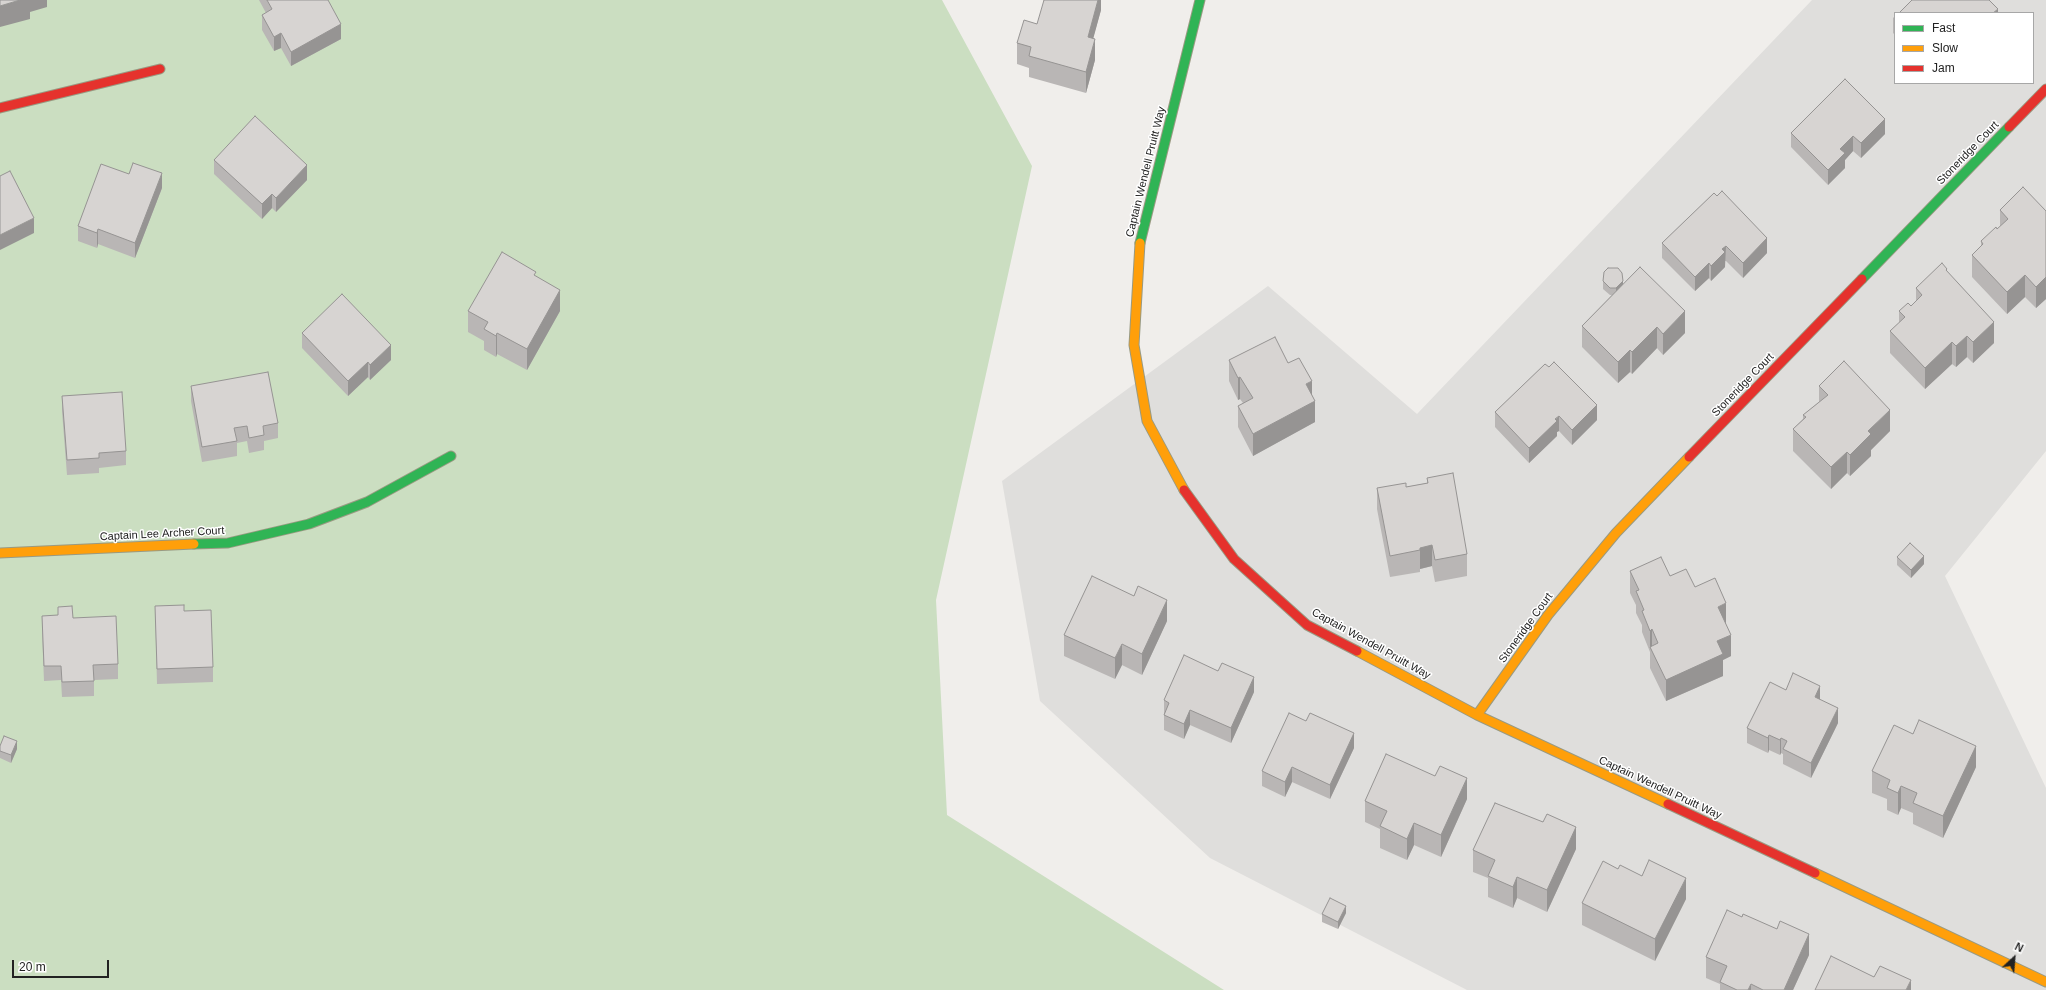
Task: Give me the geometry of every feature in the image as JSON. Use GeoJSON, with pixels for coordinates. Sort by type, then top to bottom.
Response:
{"type":"FeatureCollection","features":[{"type":"Feature","properties":{"kind":"street","name":"Captain Wendell Pruitt Way"},"geometry":{"type":"LineString","coordinates":[[1200,0],[1140,239],[1134,345],[1147,421],[1182,487],[1234,559],[1308,625],[1477,716],[2046,982]]}},
{"type":"Feature","properties":{"kind":"street"},"geometry":{"type":"LineString","coordinates":[[0,108],[160,69]]}},
{"type":"Feature","properties":{"kind":"street","name":"Stoneridge Court"},"geometry":{"type":"LineString","coordinates":[[1477,716],[1548,615],[1616,533],[2046,89]]}},
{"type":"Feature","properties":{"kind":"street","name":"Captain Lee Archer Court"},"geometry":{"type":"LineString","coordinates":[[0,552],[228,543],[309,524],[324,519],[367,502],[451,456]]}},
{"type":"Feature","properties":{"kind":"shaded area"},"geometry":{"type":"Polygon","coordinates":[[[1812,0],[2046,0],[2046,451],[1945,576],[2046,788],[2046,990],[1467,990],[1210,858],[1040,701],[1002,481],[1268,286],[1417,414],[1812,0]]]}},
{"type":"Feature","properties":{"kind":"green space"},"geometry":{"type":"Polygon","coordinates":[[[0,0],[942,0],[1032,166],[936,600],[947,815],[1224,990],[0,990],[0,0]]]}},
{"type":"Feature","properties":{"kind":"building"},"geometry":{"type":"Polygon","coordinates":[[[0,0],[20,0],[0,6],[0,0]]]}},
{"type":"Feature","properties":{"kind":"building"},"geometry":{"type":"Polygon","coordinates":[[[267,0],[328,0],[341,24],[291,52],[281,33],[274,37],[262,15],[272,9],[267,0]]]}},
{"type":"Feature","properties":{"kind":"building"},"geometry":{"type":"Polygon","coordinates":[[[1044,0],[1098,0],[1088,37],[1095,39],[1086,72],[1029,56],[1031,47],[1017,43],[1024,20],[1037,24],[1044,0]]]}},
{"type":"Feature","properties":{"kind":"building"},"geometry":{"type":"Polygon","coordinates":[[[1912,0],[1989,0],[1998,9],[1994,12],[1900,12],[1912,0]]]}},
{"type":"Feature","properties":{"kind":"building"},"geometry":{"type":"Polygon","coordinates":[[[1845,79],[1885,119],[1861,143],[1853,136],[1840,149],[1845,153],[1828,170],[1791,133],[1845,79]]]}},
{"type":"Feature","properties":{"kind":"building"},"geometry":{"type":"Polygon","coordinates":[[[255,116],[307,165],[276,198],[272,194],[262,204],[214,160],[255,116]]]}},
{"type":"Feature","properties":{"kind":"building"},"geometry":{"type":"Polygon","coordinates":[[[133,163],[162,173],[135,243],[98,229],[97,233],[78,226],[101,164],[129,174],[133,163]]]}},
{"type":"Feature","properties":{"kind":"building"},"geometry":{"type":"Polygon","coordinates":[[[10,171],[34,218],[0,235],[0,176],[10,171]]]}},
{"type":"Feature","properties":{"kind":"building"},"geometry":{"type":"Polygon","coordinates":[[[2023,187],[2046,211],[2046,277],[2036,287],[2025,275],[2007,292],[1972,255],[1983,244],[1981,241],[1996,227],[1997,229],[2008,219],[2000,210],[2023,187]]]}},
{"type":"Feature","properties":{"kind":"building"},"geometry":{"type":"Polygon","coordinates":[[[1722,191],[1767,238],[1743,263],[1726,246],[1722,249],[1725,252],[1711,266],[1709,263],[1695,277],[1662,243],[1714,193],[1717,196],[1722,191]]]}},
{"type":"Feature","properties":{"kind":"building"},"geometry":{"type":"Polygon","coordinates":[[[502,252],[536,272],[534,275],[560,290],[527,349],[497,333],[496,336],[484,329],[488,322],[468,311],[502,252]]]}},
{"type":"Feature","properties":{"kind":"building"},"geometry":{"type":"Polygon","coordinates":[[[1942,263],[1947,269],[1946,270],[1994,322],[1973,342],[1967,336],[1956,346],[1952,342],[1925,368],[1890,331],[1905,317],[1899,311],[1908,303],[1911,306],[1922,295],[1916,288],[1942,263]]]}},
{"type":"Feature","properties":{"kind":"building"},"geometry":{"type":"Polygon","coordinates":[[[1640,267],[1685,311],[1663,334],[1657,327],[1632,352],[1630,350],[1618,362],[1582,326],[1640,267]]]}},
{"type":"Feature","properties":{"kind":"building"},"geometry":{"type":"Polygon","coordinates":[[[1608,268],[1618,268],[1622,273],[1623,281],[1616,288],[1610,288],[1603,281],[1604,272],[1608,268]]]}},
{"type":"Feature","properties":{"kind":"building"},"geometry":{"type":"Polygon","coordinates":[[[342,294],[391,345],[370,365],[368,362],[348,381],[302,333],[342,294]]]}},
{"type":"Feature","properties":{"kind":"building"},"geometry":{"type":"Polygon","coordinates":[[[1275,337],[1288,363],[1299,358],[1312,381],[1306,384],[1315,401],[1253,434],[1238,406],[1253,398],[1240,377],[1238,378],[1229,360],[1275,337]]]}},
{"type":"Feature","properties":{"kind":"building"},"geometry":{"type":"Polygon","coordinates":[[[1844,361],[1890,410],[1868,431],[1871,434],[1850,455],[1847,452],[1831,467],[1793,429],[1806,417],[1803,415],[1828,395],[1819,386],[1844,361]]]}},
{"type":"Feature","properties":{"kind":"building"},"geometry":{"type":"Polygon","coordinates":[[[1554,362],[1597,405],[1572,430],[1559,416],[1555,419],[1557,421],[1529,448],[1495,412],[1545,364],[1549,367],[1554,362]]]}},
{"type":"Feature","properties":{"kind":"building"},"geometry":{"type":"Polygon","coordinates":[[[268,372],[278,423],[263,426],[264,435],[249,438],[247,426],[234,428],[237,441],[202,447],[191,386],[268,372]]]}},
{"type":"Feature","properties":{"kind":"building"},"geometry":{"type":"Polygon","coordinates":[[[122,392],[126,451],[99,453],[99,458],[67,460],[62,396],[122,392]]]}},
{"type":"Feature","properties":{"kind":"building"},"geometry":{"type":"Polygon","coordinates":[[[1453,473],[1467,554],[1435,560],[1432,545],[1420,548],[1420,550],[1390,556],[1377,488],[1406,483],[1406,487],[1428,483],[1427,478],[1453,473]]]}},
{"type":"Feature","properties":{"kind":"building"},"geometry":{"type":"Polygon","coordinates":[[[1910,543],[1924,556],[1911,570],[1897,557],[1910,543]]]}},
{"type":"Feature","properties":{"kind":"building"},"geometry":{"type":"Polygon","coordinates":[[[1661,557],[1670,576],[1686,569],[1695,587],[1715,578],[1726,603],[1718,607],[1731,635],[1717,641],[1723,654],[1666,680],[1650,647],[1658,643],[1652,629],[1650,631],[1642,611],[1644,610],[1636,591],[1639,590],[1630,571],[1661,557]]]}},
{"type":"Feature","properties":{"kind":"building"},"geometry":{"type":"Polygon","coordinates":[[[1092,576],[1134,596],[1138,586],[1167,600],[1142,654],[1122,644],[1115,658],[1064,635],[1092,576]]]}},
{"type":"Feature","properties":{"kind":"building"},"geometry":{"type":"Polygon","coordinates":[[[184,605],[184,611],[211,610],[213,667],[157,669],[155,606],[184,605]]]}},
{"type":"Feature","properties":{"kind":"building"},"geometry":{"type":"Polygon","coordinates":[[[72,606],[73,618],[116,616],[118,664],[93,665],[94,681],[62,682],[61,666],[44,666],[42,616],[58,615],[58,607],[72,606]]]}},
{"type":"Feature","properties":{"kind":"building"},"geometry":{"type":"Polygon","coordinates":[[[1184,655],[1218,671],[1222,663],[1254,677],[1231,728],[1190,710],[1184,724],[1164,715],[1169,703],[1164,700],[1184,655]]]}},
{"type":"Feature","properties":{"kind":"building"},"geometry":{"type":"Polygon","coordinates":[[[1793,673],[1820,686],[1815,697],[1838,708],[1811,763],[1783,749],[1787,741],[1781,738],[1780,740],[1769,735],[1768,738],[1747,728],[1770,682],[1786,690],[1793,673]]]}},
{"type":"Feature","properties":{"kind":"building"},"geometry":{"type":"Polygon","coordinates":[[[1289,713],[1306,721],[1310,713],[1354,733],[1330,785],[1292,767],[1285,782],[1262,771],[1289,713]]]}},
{"type":"Feature","properties":{"kind":"building"},"geometry":{"type":"Polygon","coordinates":[[[1919,720],[1976,746],[1943,816],[1913,803],[1917,793],[1901,786],[1898,793],[1887,788],[1890,780],[1872,771],[1894,725],[1913,734],[1919,720]]]}},
{"type":"Feature","properties":{"kind":"building"},"geometry":{"type":"Polygon","coordinates":[[[4,736],[17,741],[11,755],[0,751],[0,746],[4,736]]]}},
{"type":"Feature","properties":{"kind":"building"},"geometry":{"type":"Polygon","coordinates":[[[1386,754],[1435,776],[1440,766],[1467,778],[1441,835],[1414,823],[1407,839],[1380,826],[1387,811],[1365,801],[1386,754]]]}},
{"type":"Feature","properties":{"kind":"building"},"geometry":{"type":"Polygon","coordinates":[[[1495,803],[1543,822],[1547,814],[1576,827],[1547,890],[1517,877],[1513,887],[1488,876],[1495,860],[1473,850],[1495,803]]]}},
{"type":"Feature","properties":{"kind":"building"},"geometry":{"type":"Polygon","coordinates":[[[1649,860],[1686,878],[1655,939],[1582,903],[1603,861],[1618,869],[1620,865],[1642,876],[1649,860]]]}},
{"type":"Feature","properties":{"kind":"building"},"geometry":{"type":"Polygon","coordinates":[[[1330,898],[1346,906],[1338,922],[1322,914],[1330,898]]]}},
{"type":"Feature","properties":{"kind":"building"},"geometry":{"type":"Polygon","coordinates":[[[1727,910],[1742,917],[1743,914],[1777,929],[1780,921],[1809,934],[1784,990],[1763,990],[1751,984],[1748,990],[1737,990],[1720,982],[1727,966],[1706,957],[1727,910]]]}},
{"type":"Feature","properties":{"kind":"building"},"geometry":{"type":"Polygon","coordinates":[[[1831,956],[1874,977],[1880,966],[1911,980],[1906,990],[1815,990],[1831,956]]]}},
{"type":"Feature","properties":{"kind":"traffic: fast"},"geometry":{"type":"LineString","coordinates":[[1140,243],[1200,0]]}},
{"type":"Feature","properties":{"kind":"traffic: fast"},"geometry":{"type":"LineString","coordinates":[[1862,279],[2009,127]]}},
{"type":"Feature","properties":{"kind":"traffic: fast"},"geometry":{"type":"LineString","coordinates":[[194,544],[228,543],[309,524],[367,502],[451,456]]}},
{"type":"Feature","properties":{"kind":"traffic: slow"},"geometry":{"type":"LineString","coordinates":[[1140,243],[1134,345],[1147,421],[1184,490]]}},
{"type":"Feature","properties":{"kind":"traffic: slow"},"geometry":{"type":"LineString","coordinates":[[1477,715],[1548,615],[1616,533],[1689,457]]}},
{"type":"Feature","properties":{"kind":"traffic: slow"},"geometry":{"type":"LineString","coordinates":[[0,553],[194,544]]}},
{"type":"Feature","properties":{"kind":"traffic: slow"},"geometry":{"type":"LineString","coordinates":[[1357,651],[1477,715],[1668,804]]}},
{"type":"Feature","properties":{"kind":"traffic: slow"},"geometry":{"type":"LineString","coordinates":[[1815,873],[2046,982]]}},
{"type":"Feature","properties":{"kind":"traffic: jam"},"geometry":{"type":"LineString","coordinates":[[0,108],[160,69]]}},
{"type":"Feature","properties":{"kind":"traffic: jam"},"geometry":{"type":"LineString","coordinates":[[2009,127],[2046,89]]}},
{"type":"Feature","properties":{"kind":"traffic: jam"},"geometry":{"type":"LineString","coordinates":[[1689,457],[1862,279]]}},
{"type":"Feature","properties":{"kind":"traffic: jam"},"geometry":{"type":"LineString","coordinates":[[1184,490],[1234,559],[1307,625],[1357,651]]}},
{"type":"Feature","properties":{"kind":"traffic: jam"},"geometry":{"type":"LineString","coordinates":[[1668,804],[1815,873]]}}]}
